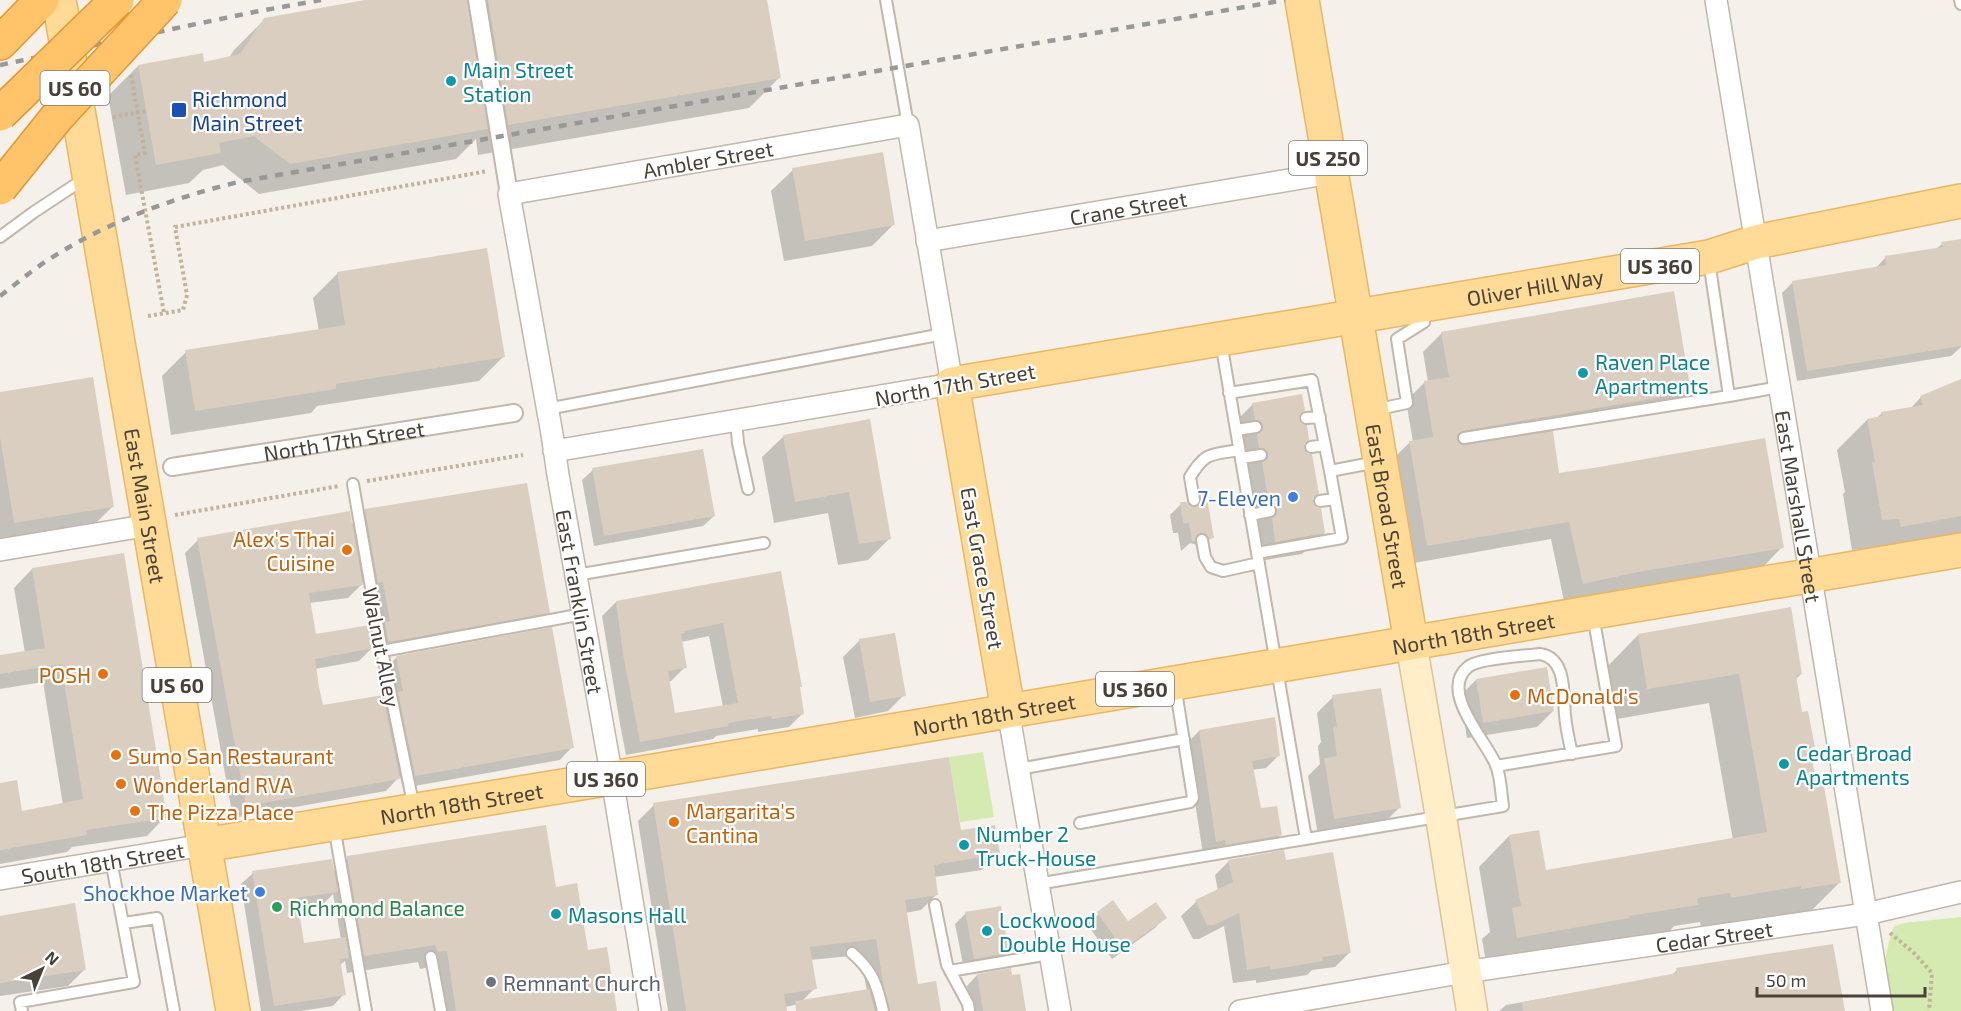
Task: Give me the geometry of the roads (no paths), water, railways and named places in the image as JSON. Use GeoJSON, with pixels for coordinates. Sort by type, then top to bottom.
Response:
{"type":"FeatureCollection","features":[{"type":"Feature","properties":{"kind":"highway"},"geometry":{"type":"LineString","coordinates":[[0,114],[117,0]]}},
{"type":"Feature","properties":{"kind":"highway"},"geometry":{"type":"LineString","coordinates":[[0,188],[57,117],[165,0]]}},
{"type":"Feature","properties":{"kind":"highway"},"geometry":{"type":"LineString","coordinates":[[0,36],[45,3]]}},
{"type":"Feature","properties":{"kind":"highway"},"geometry":{"type":"LineString","coordinates":[[0,43],[45,3]]}},
{"type":"Feature","properties":{"kind":"main road","name":"East Broad Street"},"geometry":{"type":"LineString","coordinates":[[1302,0],[1472,1011]]}},
{"type":"Feature","properties":{"kind":"main road","name":"East Main Street"},"geometry":{"type":"LineString","coordinates":[[45,3],[90,176],[233,1011]]}},
{"type":"Feature","properties":{"kind":"main road","name":"Oliver Hill Way"},"geometry":{"type":"LineString","coordinates":[[1355,317],[1709,257],[1756,242],[1961,201]]}},
{"type":"Feature","properties":{"kind":"main road","name":"North 17th Street"},"geometry":{"type":"LineString","coordinates":[[952,384],[1355,317]]}},
{"type":"Feature","properties":{"kind":"main road","name":"East Grace Street"},"geometry":{"type":"LineString","coordinates":[[952,384],[1008,710]]}},
{"type":"Feature","properties":{"kind":"main road","name":"North 18th Street"},"geometry":{"type":"LineString","coordinates":[[204,845],[1961,550]]}},
{"type":"Feature","properties":{"kind":"street"},"geometry":{"type":"LineString","coordinates":[[477,0],[509,194]]}},
{"type":"Feature","properties":{"kind":"street","name":"East Marshall Street"},"geometry":{"type":"LineString","coordinates":[[1716,0],[1882,1011]]}},
{"type":"Feature","properties":{"kind":"street","name":"Ambler Street"},"geometry":{"type":"LineString","coordinates":[[509,194],[908,124]]}},
{"type":"Feature","properties":{"kind":"street","name":"East Grace Street"},"geometry":{"type":"LineString","coordinates":[[908,124],[952,384]]}},
{"type":"Feature","properties":{"kind":"street","name":"Crane Street"},"geometry":{"type":"LineString","coordinates":[[927,241],[1331,173]]}},
{"type":"Feature","properties":{"kind":"street","name":"East Franklin Street"},"geometry":{"type":"LineString","coordinates":[[509,194],[612,778],[650,1011]]}},
{"type":"Feature","properties":{"kind":"street","name":"North 17th Street"},"geometry":{"type":"LineString","coordinates":[[554,452],[952,384]]}},
{"type":"Feature","properties":{"kind":"street","name":"North 17th Street"},"geometry":{"type":"LineString","coordinates":[[172,467],[514,413]]}},
{"type":"Feature","properties":{"kind":"street"},"geometry":{"type":"LineString","coordinates":[[0,550],[150,525]]}},
{"type":"Feature","properties":{"kind":"street","name":"East Grace Street"},"geometry":{"type":"LineString","coordinates":[[1008,710],[1060,1011]]}},
{"type":"Feature","properties":{"kind":"street","name":"South 18th Street"},"geometry":{"type":"LineString","coordinates":[[0,879],[204,845]]}},
{"type":"Feature","properties":{"kind":"street","name":"Cedar Street"},"geometry":{"type":"LineString","coordinates":[[1240,1011],[1465,972],[1866,914],[1961,892]]}},
{"type":"Feature","properties":{"kind":"lane"},"geometry":{"type":"LineString","coordinates":[[886,0],[908,124]]}},
{"type":"Feature","properties":{"kind":"lane"},"geometry":{"type":"LineString","coordinates":[[0,237],[90,176]]}},
{"type":"Feature","properties":{"kind":"lane"},"geometry":{"type":"LineString","coordinates":[[1709,257],[1729,396]]}},
{"type":"Feature","properties":{"kind":"lane"},"geometry":{"type":"LineString","coordinates":[[1371,410],[1407,403],[1397,339],[1424,322],[1421,306]]}},
{"type":"Feature","properties":{"kind":"lane"},"geometry":{"type":"LineString","coordinates":[[547,409],[943,334]]}},
{"type":"Feature","properties":{"kind":"lane"},"geometry":{"type":"LineString","coordinates":[[1220,339],[1306,839]]}},
{"type":"Feature","properties":{"kind":"lane"},"geometry":{"type":"LineString","coordinates":[[1202,540],[1205,558],[1211,567],[1222,571],[1258,558],[1342,538],[1312,381],[1229,393]]}},
{"type":"Feature","properties":{"kind":"lane"},"geometry":{"type":"LineString","coordinates":[[1464,438],[1780,387]]}},
{"type":"Feature","properties":{"kind":"lane"},"geometry":{"type":"LineString","coordinates":[[1306,418],[1320,417]]}},
{"type":"Feature","properties":{"kind":"lane"},"geometry":{"type":"LineString","coordinates":[[736,420],[738,443],[748,489]]}},
{"type":"Feature","properties":{"kind":"lane"},"geometry":{"type":"LineString","coordinates":[[1236,430],[1256,427]]}},
{"type":"Feature","properties":{"kind":"lane"},"geometry":{"type":"LineString","coordinates":[[1311,447],[1325,445]]}},
{"type":"Feature","properties":{"kind":"lane"},"geometry":{"type":"LineString","coordinates":[[1194,500],[1191,477],[1200,460],[1210,455],[1261,455]]}},
{"type":"Feature","properties":{"kind":"lane"},"geometry":{"type":"LineString","coordinates":[[1330,471],[1380,461]]}},
{"type":"Feature","properties":{"kind":"lane","name":"Walnut Alley"},"geometry":{"type":"LineString","coordinates":[[353,484],[382,651],[414,809]]}},
{"type":"Feature","properties":{"kind":"lane"},"geometry":{"type":"LineString","coordinates":[[1320,501],[1335,499]]}},
{"type":"Feature","properties":{"kind":"lane"},"geometry":{"type":"LineString","coordinates":[[1250,515],[1270,511]]}},
{"type":"Feature","properties":{"kind":"lane"},"geometry":{"type":"LineString","coordinates":[[576,575],[764,543]]}},
{"type":"Feature","properties":{"kind":"lane"},"geometry":{"type":"LineString","coordinates":[[1496,766],[1616,746],[1593,612]]}},
{"type":"Feature","properties":{"kind":"lane"},"geometry":{"type":"LineString","coordinates":[[382,651],[583,614]]}},
{"type":"Feature","properties":{"kind":"lane"},"geometry":{"type":"LineString","coordinates":[[1037,884],[1503,806],[1496,766],[1469,719],[1459,695],[1459,680],[1467,667],[1479,662],[1540,654],[1556,662],[1564,684],[1565,715],[1572,754]]}},
{"type":"Feature","properties":{"kind":"lane"},"geometry":{"type":"LineString","coordinates":[[1080,823],[1190,802],[1193,798],[1174,682]]}},
{"type":"Feature","properties":{"kind":"lane"},"geometry":{"type":"LineString","coordinates":[[1019,769],[1184,739]]}},
{"type":"Feature","properties":{"kind":"lane"},"geometry":{"type":"LineString","coordinates":[[334,823],[366,1011]]}},
{"type":"Feature","properties":{"kind":"lane"},"geometry":{"type":"LineString","coordinates":[[22,1011],[20,1002],[134,982],[111,860]]}},
{"type":"Feature","properties":{"kind":"lane"},"geometry":{"type":"LineString","coordinates":[[935,905],[947,965],[968,1004],[969,1011]]}},
{"type":"Feature","properties":{"kind":"lane"},"geometry":{"type":"LineString","coordinates":[[124,923],[156,918],[174,1011]]}},
{"type":"Feature","properties":{"kind":"lane"},"geometry":{"type":"LineString","coordinates":[[852,953],[871,973],[883,1011]]}},
{"type":"Feature","properties":{"kind":"lane"},"geometry":{"type":"LineString","coordinates":[[950,971],[1050,954]]}},
{"type":"Feature","properties":{"kind":"lane"},"geometry":{"type":"LineString","coordinates":[[431,957],[441,1011]]}},
{"type":"Feature","properties":{"kind":"railway"},"geometry":{"type":"LineString","coordinates":[[0,65],[321,0]]}},
{"type":"Feature","properties":{"kind":"railway"},"geometry":{"type":"LineString","coordinates":[[0,296],[48,260],[93,234],[164,204],[238,182],[1285,0]]}},
{"type":"Feature","properties":{"kind":"place","name":"Main Street Station"},"geometry":{"type":"Point","coordinates":[451,81]}},
{"type":"Feature","properties":{"kind":"place","name":"Richmond Main Street"},"geometry":{"type":"Point","coordinates":[179,110]}},
{"type":"Feature","properties":{"kind":"place","name":"Raven Place Apartments"},"geometry":{"type":"Point","coordinates":[1583,373]}},
{"type":"Feature","properties":{"kind":"place","name":"7-Eleven"},"geometry":{"type":"Point","coordinates":[1293,497]}},
{"type":"Feature","properties":{"kind":"place","name":"Alex's Thai Cuisine"},"geometry":{"type":"Point","coordinates":[347,550]}},
{"type":"Feature","properties":{"kind":"place","name":"POSH"},"geometry":{"type":"Point","coordinates":[103,674]}},
{"type":"Feature","properties":{"kind":"place","name":"McDonald's"},"geometry":{"type":"Point","coordinates":[1515,695]}},
{"type":"Feature","properties":{"kind":"place","name":"Sumo San Restaurant"},"geometry":{"type":"Point","coordinates":[116,755]}},
{"type":"Feature","properties":{"kind":"place","name":"Cedar Broad Apartments"},"geometry":{"type":"Point","coordinates":[1784,764]}},
{"type":"Feature","properties":{"kind":"place","name":"Wonderland RVA"},"geometry":{"type":"Point","coordinates":[121,784]}},
{"type":"Feature","properties":{"kind":"place","name":"The Pizza Place"},"geometry":{"type":"Point","coordinates":[135,811]}},
{"type":"Feature","properties":{"kind":"place","name":"Margarita's Cantina"},"geometry":{"type":"Point","coordinates":[674,822]}},
{"type":"Feature","properties":{"kind":"place","name":"Number 2 Truck-House"},"geometry":{"type":"Point","coordinates":[964,845]}},
{"type":"Feature","properties":{"kind":"place","name":"Shockhoe Market"},"geometry":{"type":"Point","coordinates":[260,892]}},
{"type":"Feature","properties":{"kind":"place","name":"Richmond Balance"},"geometry":{"type":"Point","coordinates":[277,907]}},
{"type":"Feature","properties":{"kind":"place","name":"Masons Hall"},"geometry":{"type":"Point","coordinates":[556,914]}},
{"type":"Feature","properties":{"kind":"place","name":"Lockwood Double House"},"geometry":{"type":"Point","coordinates":[987,931]}},
{"type":"Feature","properties":{"kind":"place","name":"Remnant Church"},"geometry":{"type":"Point","coordinates":[491,982]}}]}
